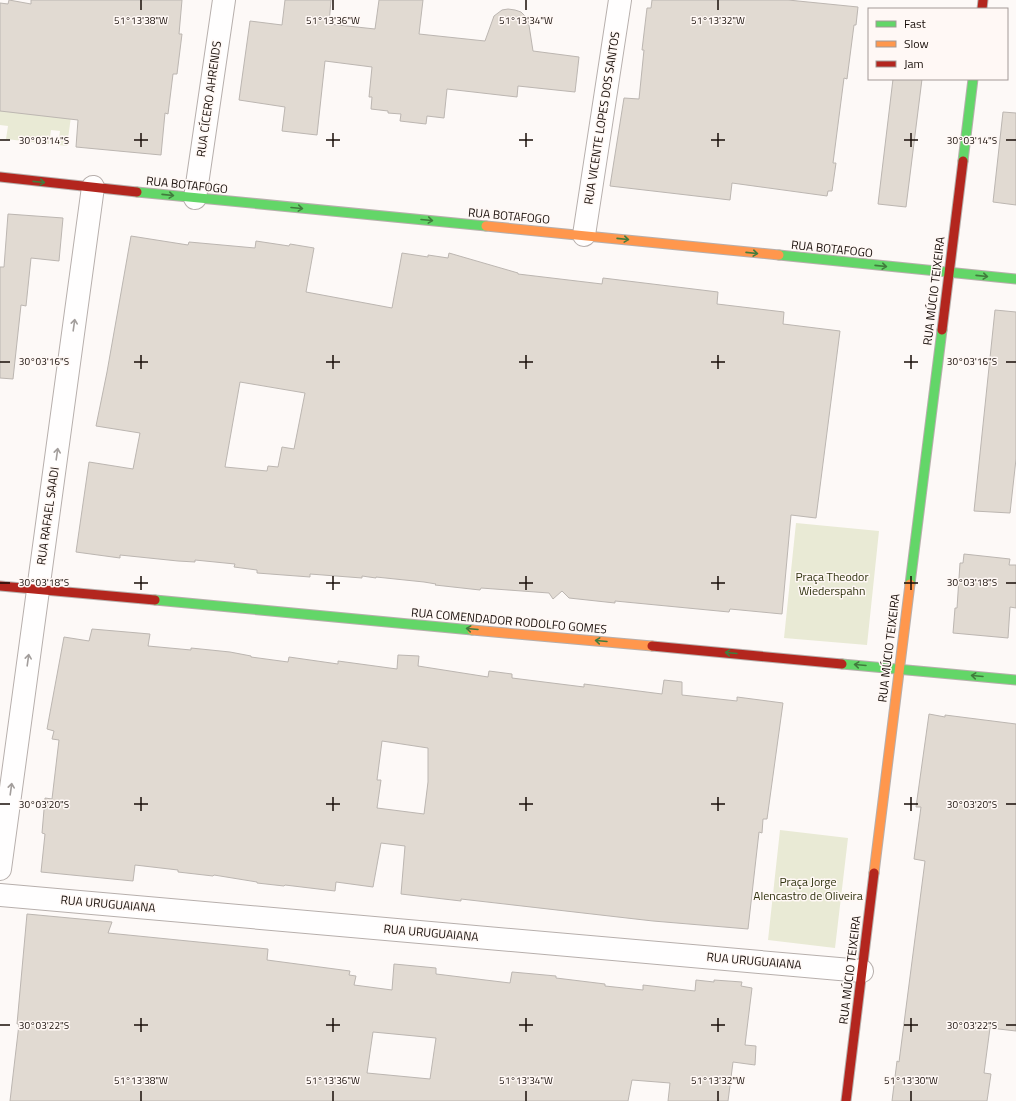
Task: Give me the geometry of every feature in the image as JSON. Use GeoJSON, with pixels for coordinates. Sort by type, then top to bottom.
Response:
{"type":"FeatureCollection","features":[{"type":"Feature","properties":{"kind":"street","name":"RUA CÍCERO AHRENDS"},"geometry":{"type":"LineString","coordinates":[[195,198],[224,0]]}},
{"type":"Feature","properties":{"kind":"street","name":"RUA VICENTE LOPES DOS SANTOS"},"geometry":{"type":"LineString","coordinates":[[584,236],[620,0]]}},
{"type":"Feature","properties":{"kind":"street","name":"RUA MÚCIO TEIXEIRA"},"geometry":{"type":"LineString","coordinates":[[846,1101],[973,80]]}},
{"type":"Feature","properties":{"kind":"street","name":"RUA BOTAFOGO"},"geometry":{"type":"LineString","coordinates":[[0,177],[195,198],[1016,279]]}},
{"type":"Feature","properties":{"kind":"street","name":"RUA RAFAEL SAADI"},"geometry":{"type":"LineString","coordinates":[[0,869],[93,187]]}},
{"type":"Feature","properties":{"kind":"street","name":"RUA COMENDADOR RODOLFO GOMES"},"geometry":{"type":"LineString","coordinates":[[0,586],[1016,680]]}},
{"type":"Feature","properties":{"kind":"street","name":"RUA URUGUAIANA"},"geometry":{"type":"LineString","coordinates":[[0,895],[862,971]]}},
{"type":"Feature","properties":{"kind":"green space"},"geometry":{"type":"Polygon","coordinates":[[[0,61],[78,65],[67,146],[58,145],[60,131],[51,130],[49,144],[6,139],[8,126],[0,125],[0,61]]]}},
{"type":"Feature","properties":{"kind":"green space","name":"Praça Theodor Wiederspahn"},"geometry":{"type":"Polygon","coordinates":[[[796,523],[879,531],[867,645],[784,638],[796,523]]]}},
{"type":"Feature","properties":{"kind":"green space","name":"Praça Jorge Alencastro de Oliveira"},"geometry":{"type":"Polygon","coordinates":[[[780,830],[848,838],[835,948],[768,940],[780,830]]]}},
{"type":"Feature","properties":{"kind":"building"},"geometry":{"type":"Polygon","coordinates":[[[9,0],[31,4],[31,0],[182,0],[179,34],[182,34],[177,74],[173,74],[168,114],[165,113],[161,155],[76,147],[78,120],[0,111],[0,3],[8,4],[9,0]]]}},
{"type":"Feature","properties":{"kind":"building"},"geometry":{"type":"Polygon","coordinates":[[[285,0],[331,0],[329,24],[375,29],[379,0],[423,0],[419,34],[485,41],[494,16],[502,10],[515,10],[521,12],[528,19],[533,51],[579,57],[575,92],[518,86],[517,97],[447,89],[444,118],[427,116],[426,124],[400,121],[401,114],[371,109],[372,97],[369,97],[372,67],[325,61],[317,135],[282,131],[285,107],[239,100],[250,21],[282,25],[285,0]]]}},
{"type":"Feature","properties":{"kind":"building"},"geometry":{"type":"Polygon","coordinates":[[[652,0],[788,0],[858,7],[856,25],[854,25],[847,79],[844,78],[833,163],[836,163],[832,191],[828,191],[827,196],[732,183],[730,200],[610,186],[624,98],[639,99],[644,50],[642,50],[647,8],[651,8],[652,0]]]}},
{"type":"Feature","properties":{"kind":"building"},"geometry":{"type":"Polygon","coordinates":[[[893,80],[922,80],[906,207],[878,204],[893,80]]]}},
{"type":"Feature","properties":{"kind":"building"},"geometry":{"type":"Polygon","coordinates":[[[1003,112],[1016,113],[1016,205],[993,202],[1003,112]]]}},
{"type":"Feature","properties":{"kind":"building"},"geometry":{"type":"Polygon","coordinates":[[[8,214],[63,218],[59,261],[31,258],[26,306],[21,305],[13,379],[0,378],[0,267],[4,267],[8,214]]]}},
{"type":"Feature","properties":{"kind":"building"},"geometry":{"type":"Polygon","coordinates":[[[131,236],[188,245],[189,242],[255,248],[256,241],[314,248],[306,292],[392,308],[402,253],[448,258],[449,253],[518,274],[602,284],[603,278],[718,292],[717,304],[784,312],[783,324],[840,331],[816,518],[791,515],[782,614],[730,609],[729,612],[615,601],[615,603],[569,598],[562,591],[553,599],[549,593],[481,588],[480,590],[435,585],[436,584],[424,582],[362,576],[362,578],[310,574],[310,577],[257,573],[257,570],[234,567],[235,564],[195,560],[195,562],[178,561],[120,555],[120,558],[76,552],[89,462],[133,469],[140,433],[96,426],[131,236]],[[240,382],[225,467],[267,471],[268,466],[278,467],[282,447],[294,449],[305,393],[240,382]]]}},
{"type":"Feature","properties":{"kind":"building"},"geometry":{"type":"Polygon","coordinates":[[[995,310],[1016,312],[1016,459],[1010,513],[974,511],[995,310]]]}},
{"type":"Feature","properties":{"kind":"building"},"geometry":{"type":"Polygon","coordinates":[[[964,554],[1010,559],[1009,565],[1016,565],[1016,608],[1010,607],[1008,638],[953,633],[955,608],[957,608],[960,563],[963,563],[964,554]]]}},
{"type":"Feature","properties":{"kind":"building"},"geometry":{"type":"Polygon","coordinates":[[[92,629],[150,634],[148,646],[230,652],[251,657],[288,662],[289,657],[338,664],[338,661],[397,669],[398,655],[419,656],[418,666],[488,677],[489,671],[512,674],[512,678],[584,687],[584,684],[662,694],[664,680],[682,682],[682,695],[737,701],[737,697],[783,703],[767,819],[763,819],[762,833],[759,832],[748,929],[653,921],[461,899],[461,901],[401,894],[405,846],[381,843],[373,887],[336,882],[335,891],[257,883],[214,875],[178,872],[178,870],[135,865],[133,881],[41,872],[45,834],[42,833],[45,798],[52,799],[59,740],[52,739],[54,731],[47,729],[64,637],[89,641],[92,629]],[[382,741],[377,780],[381,780],[377,808],[424,814],[428,782],[428,748],[382,741]]]}},
{"type":"Feature","properties":{"kind":"building"},"geometry":{"type":"Polygon","coordinates":[[[929,714],[1016,724],[1016,1031],[990,1028],[984,1073],[991,1074],[987,1101],[892,1101],[897,1061],[899,1062],[925,861],[914,859],[921,807],[916,807],[929,714]]]}},
{"type":"Feature","properties":{"kind":"building"},"geometry":{"type":"Polygon","coordinates":[[[27,914],[112,922],[108,933],[268,949],[267,960],[350,971],[349,975],[356,976],[354,985],[392,990],[394,964],[436,968],[436,974],[510,983],[512,972],[556,976],[556,978],[605,984],[605,986],[643,990],[643,985],[695,991],[696,980],[714,982],[714,980],[742,982],[741,986],[752,988],[745,1045],[756,1046],[755,1065],[733,1062],[728,1101],[668,1101],[670,1083],[632,1080],[628,1101],[10,1101],[19,1024],[17,1024],[27,914]],[[373,1032],[367,1073],[430,1079],[436,1038],[373,1032]]]}},
{"type":"Feature","properties":{"kind":"traffic: fast"},"geometry":{"type":"LineString","coordinates":[[963,161],[973,80]]}},
{"type":"Feature","properties":{"kind":"traffic: fast"},"geometry":{"type":"LineString","coordinates":[[137,192],[486,226]]}},
{"type":"Feature","properties":{"kind":"traffic: fast"},"geometry":{"type":"LineString","coordinates":[[779,255],[1016,279]]}},
{"type":"Feature","properties":{"kind":"traffic: fast"},"geometry":{"type":"LineString","coordinates":[[910,584],[942,330]]}},
{"type":"Feature","properties":{"kind":"traffic: fast"},"geometry":{"type":"LineString","coordinates":[[155,600],[472,630]]}},
{"type":"Feature","properties":{"kind":"traffic: fast"},"geometry":{"type":"LineString","coordinates":[[842,664],[1016,680]]}},
{"type":"Feature","properties":{"kind":"traffic: slow"},"geometry":{"type":"LineString","coordinates":[[486,226],[779,255]]}},
{"type":"Feature","properties":{"kind":"traffic: slow"},"geometry":{"type":"LineString","coordinates":[[874,873],[910,584]]}},
{"type":"Feature","properties":{"kind":"traffic: slow"},"geometry":{"type":"LineString","coordinates":[[472,630],[652,646]]}},
{"type":"Feature","properties":{"kind":"traffic: jam"},"geometry":{"type":"LineString","coordinates":[[982,8],[983,0]]}},
{"type":"Feature","properties":{"kind":"traffic: jam"},"geometry":{"type":"LineString","coordinates":[[942,330],[963,161]]}},
{"type":"Feature","properties":{"kind":"traffic: jam"},"geometry":{"type":"LineString","coordinates":[[0,177],[137,192]]}},
{"type":"Feature","properties":{"kind":"traffic: jam"},"geometry":{"type":"LineString","coordinates":[[0,586],[155,600]]}},
{"type":"Feature","properties":{"kind":"traffic: jam"},"geometry":{"type":"LineString","coordinates":[[652,646],[842,664]]}},
{"type":"Feature","properties":{"kind":"traffic: jam"},"geometry":{"type":"LineString","coordinates":[[846,1101],[874,873]]}}]}
